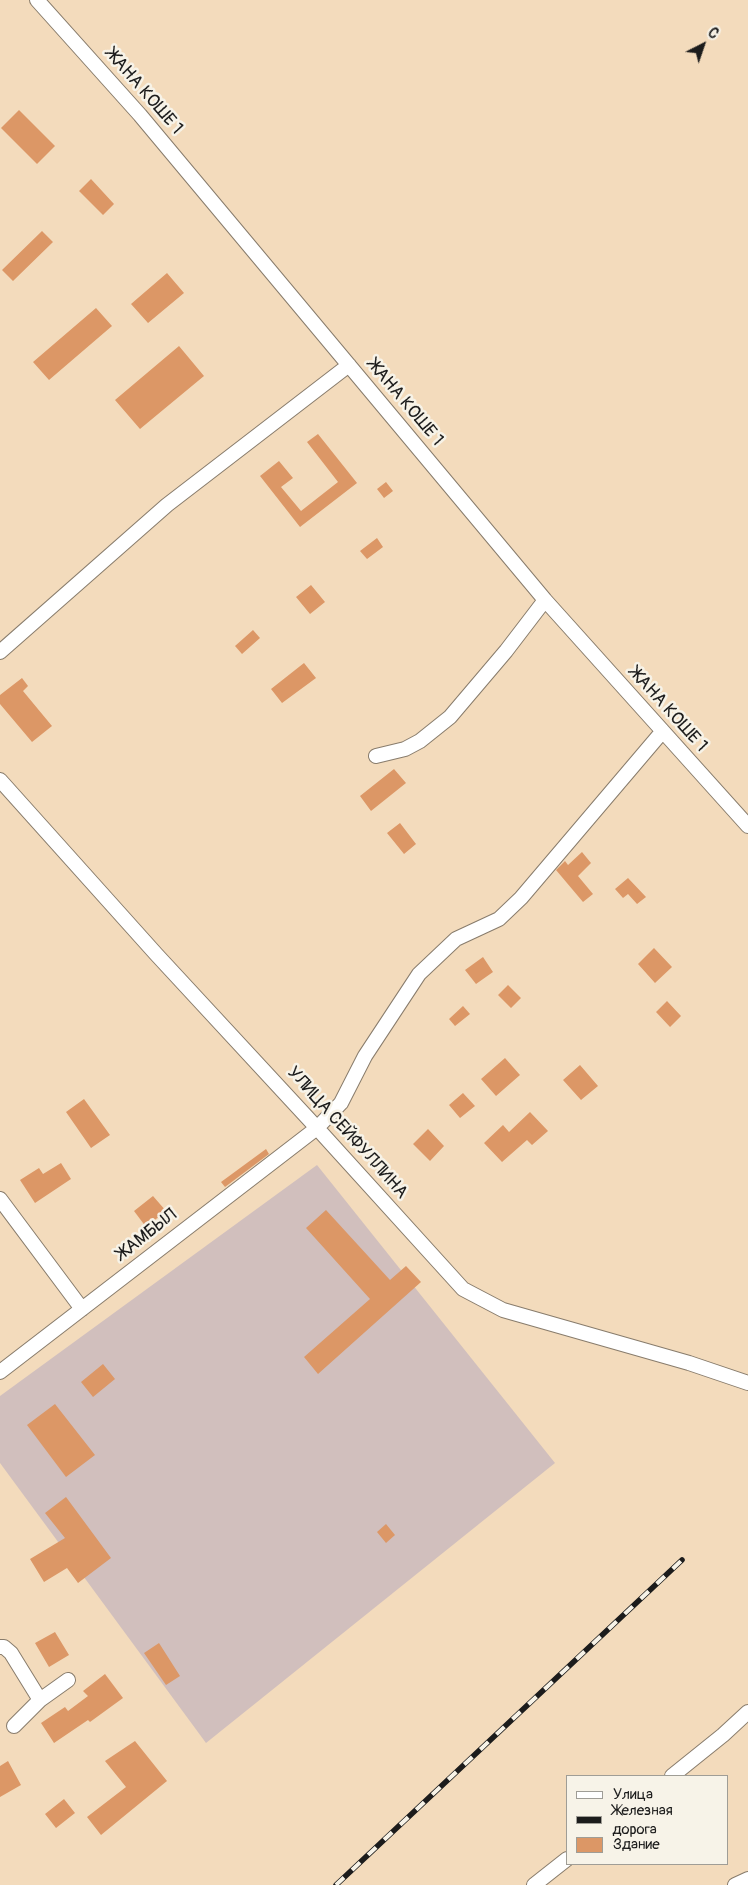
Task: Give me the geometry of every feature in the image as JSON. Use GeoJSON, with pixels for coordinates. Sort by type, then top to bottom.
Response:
{"type":"FeatureCollection","features":[{"type":"Feature","properties":{"kind":"street","name":"ЖАНА КОШЕ 1"},"geometry":{"type":"LineString","coordinates":[[37,0],[140,114],[545,600],[748,826]]}},
{"type":"Feature","properties":{"kind":"street"},"geometry":{"type":"LineString","coordinates":[[0,652],[167,505],[349,365]]}},
{"type":"Feature","properties":{"kind":"street"},"geometry":{"type":"LineString","coordinates":[[376,756],[405,749],[420,742],[450,717],[506,651],[545,600]]}},
{"type":"Feature","properties":{"kind":"street","name":"ЖАМБЫЛ"},"geometry":{"type":"LineString","coordinates":[[0,1372],[317,1128],[341,1103],[365,1056],[419,974],[456,939],[499,919],[521,898],[662,732]]}},
{"type":"Feature","properties":{"kind":"street","name":"УЛИЦА СЕЙФУЛЛИНА"},"geometry":{"type":"LineString","coordinates":[[0,780],[156,954],[463,1289],[503,1310],[689,1363],[748,1383]]}},
{"type":"Feature","properties":{"kind":"street"},"geometry":{"type":"LineString","coordinates":[[0,1199],[82,1309]]}},
{"type":"Feature","properties":{"kind":"street"},"geometry":{"type":"LineString","coordinates":[[0,1647],[4,1647],[11,1653],[40,1700]]}},
{"type":"Feature","properties":{"kind":"street"},"geometry":{"type":"LineString","coordinates":[[14,1726],[40,1700],[68,1680]]}},
{"type":"Feature","properties":{"kind":"street"},"geometry":{"type":"LineString","coordinates":[[673,1775],[748,1712]]}},
{"type":"Feature","properties":{"kind":"street"},"geometry":{"type":"LineString","coordinates":[[534,1885],[566,1860]]}},
{"type":"Feature","properties":{"kind":"street"},"geometry":{"type":"LineString","coordinates":[[735,1885],[748,1878]]}},
{"type":"Feature","properties":{"kind":"shaded area"},"geometry":{"type":"Polygon","coordinates":[[[317,1165],[555,1463],[206,1743],[0,1463],[0,1396],[317,1165]]]}},
{"type":"Feature","properties":{"kind":"building"},"geometry":{"type":"Polygon","coordinates":[[[19,110],[55,146],[37,164],[1,128],[19,110]]]}},
{"type":"Feature","properties":{"kind":"building"},"geometry":{"type":"Polygon","coordinates":[[[91,179],[114,204],[103,215],[79,191],[91,179]]]}},
{"type":"Feature","properties":{"kind":"building"},"geometry":{"type":"Polygon","coordinates":[[[42,231],[53,242],[13,281],[2,270],[42,231]]]}},
{"type":"Feature","properties":{"kind":"building"},"geometry":{"type":"Polygon","coordinates":[[[167,273],[184,293],[148,323],[131,304],[167,273]]]}},
{"type":"Feature","properties":{"kind":"building"},"geometry":{"type":"Polygon","coordinates":[[[96,308],[112,326],[49,380],[33,362],[96,308]]]}},
{"type":"Feature","properties":{"kind":"building"},"geometry":{"type":"Polygon","coordinates":[[[179,346],[204,376],[140,429],[115,400],[179,346]]]}},
{"type":"Feature","properties":{"kind":"building"},"geometry":{"type":"Polygon","coordinates":[[[318,434],[357,483],[300,527],[260,476],[279,461],[293,478],[281,487],[301,511],[338,482],[307,442],[318,434]]]}},
{"type":"Feature","properties":{"kind":"building"},"geometry":{"type":"Polygon","coordinates":[[[386,482],[393,491],[384,498],[377,489],[386,482]]]}},
{"type":"Feature","properties":{"kind":"building"},"geometry":{"type":"Polygon","coordinates":[[[377,538],[383,547],[367,559],[360,551],[377,538]]]}},
{"type":"Feature","properties":{"kind":"building"},"geometry":{"type":"Polygon","coordinates":[[[311,585],[325,602],[310,614],[296,597],[311,585]]]}},
{"type":"Feature","properties":{"kind":"building"},"geometry":{"type":"Polygon","coordinates":[[[253,630],[260,638],[242,654],[235,646],[253,630]]]}},
{"type":"Feature","properties":{"kind":"building"},"geometry":{"type":"Polygon","coordinates":[[[304,663],[316,678],[282,703],[271,689],[304,663]]]}},
{"type":"Feature","properties":{"kind":"building"},"geometry":{"type":"Polygon","coordinates":[[[22,678],[28,686],[23,691],[52,726],[32,742],[0,704],[0,695],[22,678]]]}},
{"type":"Feature","properties":{"kind":"building"},"geometry":{"type":"Polygon","coordinates":[[[394,769],[406,783],[371,811],[360,796],[394,769]]]}},
{"type":"Feature","properties":{"kind":"building"},"geometry":{"type":"Polygon","coordinates":[[[400,823],[416,844],[404,854],[387,833],[400,823]]]}},
{"type":"Feature","properties":{"kind":"building"},"geometry":{"type":"Polygon","coordinates":[[[582,852],[591,863],[578,876],[593,894],[583,902],[556,870],[565,861],[568,865],[582,852]]]}},
{"type":"Feature","properties":{"kind":"building"},"geometry":{"type":"Polygon","coordinates":[[[628,878],[646,897],[637,904],[628,894],[623,898],[615,889],[628,878]]]}},
{"type":"Feature","properties":{"kind":"building"},"geometry":{"type":"Polygon","coordinates":[[[654,948],[672,967],[655,983],[638,964],[654,948]]]}},
{"type":"Feature","properties":{"kind":"building"},"geometry":{"type":"Polygon","coordinates":[[[483,957],[493,972],[476,984],[465,970],[483,957]]]}},
{"type":"Feature","properties":{"kind":"building"},"geometry":{"type":"Polygon","coordinates":[[[508,985],[521,998],[511,1008],[498,995],[508,985]]]}},
{"type":"Feature","properties":{"kind":"building"},"geometry":{"type":"Polygon","coordinates":[[[667,1001],[681,1016],[670,1027],[656,1012],[667,1001]]]}},
{"type":"Feature","properties":{"kind":"building"},"geometry":{"type":"Polygon","coordinates":[[[463,1006],[470,1014],[455,1026],[449,1019],[463,1006]]]}},
{"type":"Feature","properties":{"kind":"building"},"geometry":{"type":"Polygon","coordinates":[[[505,1058],[520,1075],[496,1096],[481,1079],[505,1058]]]}},
{"type":"Feature","properties":{"kind":"building"},"geometry":{"type":"Polygon","coordinates":[[[580,1065],[598,1086],[581,1100],[563,1080],[580,1065]]]}},
{"type":"Feature","properties":{"kind":"building"},"geometry":{"type":"Polygon","coordinates":[[[463,1093],[475,1106],[460,1118],[449,1105],[463,1093]]]}},
{"type":"Feature","properties":{"kind":"building"},"geometry":{"type":"Polygon","coordinates":[[[84,1099],[110,1135],[91,1148],[66,1112],[84,1099]]]}},
{"type":"Feature","properties":{"kind":"building"},"geometry":{"type":"Polygon","coordinates":[[[530,1112],[548,1131],[532,1145],[527,1140],[502,1162],[484,1143],[503,1125],[509,1132],[530,1112]]]}},
{"type":"Feature","properties":{"kind":"building"},"geometry":{"type":"Polygon","coordinates":[[[428,1129],[444,1146],[430,1161],[413,1144],[428,1129]]]}},
{"type":"Feature","properties":{"kind":"building"},"geometry":{"type":"Polygon","coordinates":[[[266,1149],[269,1154],[225,1187],[221,1182],[266,1149]]]}},
{"type":"Feature","properties":{"kind":"building"},"geometry":{"type":"Polygon","coordinates":[[[61,1163],[71,1179],[35,1203],[20,1180],[39,1168],[43,1174],[61,1163]]]}},
{"type":"Feature","properties":{"kind":"building"},"geometry":{"type":"Polygon","coordinates":[[[153,1196],[166,1211],[146,1227],[134,1211],[153,1196]]]}},
{"type":"Feature","properties":{"kind":"building"},"geometry":{"type":"Polygon","coordinates":[[[326,1210],[390,1280],[406,1266],[421,1282],[318,1374],[304,1357],[370,1299],[306,1228],[326,1210]]]}},
{"type":"Feature","properties":{"kind":"building"},"geometry":{"type":"Polygon","coordinates":[[[103,1364],[115,1379],[93,1397],[81,1382],[103,1364]]]}},
{"type":"Feature","properties":{"kind":"building"},"geometry":{"type":"Polygon","coordinates":[[[55,1404],[95,1455],[66,1477],[27,1425],[55,1404]]]}},
{"type":"Feature","properties":{"kind":"building"},"geometry":{"type":"Polygon","coordinates":[[[66,1497],[111,1558],[78,1583],[67,1568],[44,1582],[30,1559],[65,1538],[45,1513],[66,1497]]]}},
{"type":"Feature","properties":{"kind":"building"},"geometry":{"type":"Polygon","coordinates":[[[386,1524],[395,1535],[386,1543],[377,1532],[386,1524]]]}},
{"type":"Feature","properties":{"kind":"building"},"geometry":{"type":"Polygon","coordinates":[[[55,1632],[69,1655],[49,1667],[35,1643],[55,1632]]]}},
{"type":"Feature","properties":{"kind":"building"},"geometry":{"type":"Polygon","coordinates":[[[159,1643],[180,1676],[166,1685],[144,1653],[159,1643]]]}},
{"type":"Feature","properties":{"kind":"building"},"geometry":{"type":"Polygon","coordinates":[[[105,1674],[123,1698],[90,1722],[88,1720],[54,1743],[41,1723],[65,1707],[68,1711],[88,1696],[83,1691],[105,1674]]]}},
{"type":"Feature","properties":{"kind":"building"},"geometry":{"type":"Polygon","coordinates":[[[135,1741],[167,1781],[101,1835],[87,1817],[126,1787],[105,1761],[135,1741]]]}},
{"type":"Feature","properties":{"kind":"building"},"geometry":{"type":"Polygon","coordinates":[[[8,1761],[21,1785],[0,1797],[0,1766],[8,1761]]]}},
{"type":"Feature","properties":{"kind":"building"},"geometry":{"type":"Polygon","coordinates":[[[64,1799],[75,1813],[56,1828],[45,1814],[64,1799]]]}},
{"type":"Feature","properties":{"kind":"railway"},"geometry":{"type":"LineString","coordinates":[[336,1885],[682,1560]]}}]}
